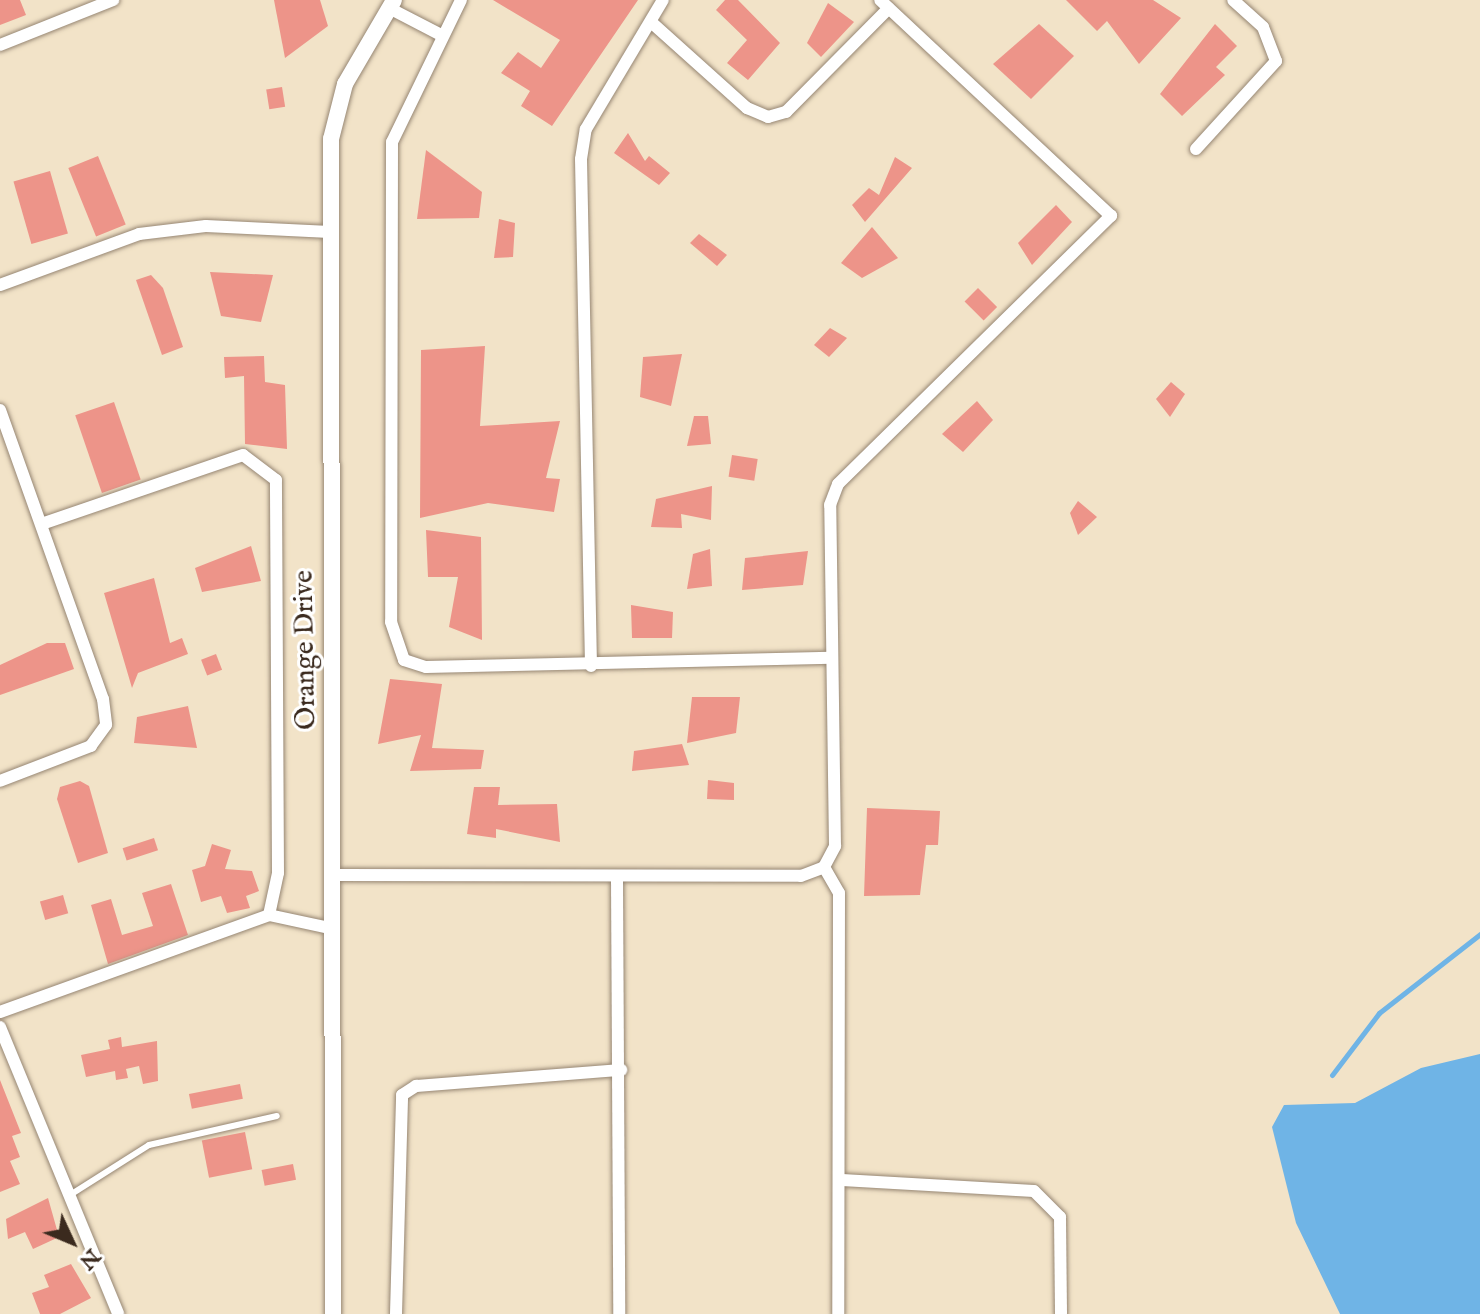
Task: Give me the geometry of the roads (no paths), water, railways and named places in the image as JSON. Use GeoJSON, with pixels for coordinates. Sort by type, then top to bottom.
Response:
{"type":"FeatureCollection","features":[{"type":"Feature","properties":{"kind":"street"},"geometry":{"type":"LineString","coordinates":[[0,45],[113,0]]}},
{"type":"Feature","properties":{"kind":"street"},"geometry":{"type":"LineString","coordinates":[[461,0],[441,35],[392,142],[391,622],[404,660],[426,667],[591,666],[831,658]]}},
{"type":"Feature","properties":{"kind":"street"},"geometry":{"type":"LineString","coordinates":[[591,666],[581,159],[586,129],[663,0]]}},
{"type":"Feature","properties":{"kind":"street"},"geometry":{"type":"LineString","coordinates":[[1196,149],[1276,61],[1263,27],[1233,0]]}},
{"type":"Feature","properties":{"kind":"street"},"geometry":{"type":"LineString","coordinates":[[392,4],[441,35]]}},
{"type":"Feature","properties":{"kind":"street","name":"Orange Drive"},"geometry":{"type":"LineString","coordinates":[[333,1314],[334,929],[337,875],[330,232],[336,112],[392,4]]}},
{"type":"Feature","properties":{"kind":"street"},"geometry":{"type":"LineString","coordinates":[[337,875],[801,876],[824,867],[835,846],[830,505],[838,484],[1111,216],[884,4],[786,112],[768,117],[747,108],[651,22]]}},
{"type":"Feature","properties":{"kind":"street"},"geometry":{"type":"LineString","coordinates":[[0,285],[139,234],[206,226],[330,232]]}},
{"type":"Feature","properties":{"kind":"street"},"geometry":{"type":"LineString","coordinates":[[0,410],[41,524],[106,725],[91,746],[0,781]]}},
{"type":"Feature","properties":{"kind":"street"},"geometry":{"type":"LineString","coordinates":[[41,524],[243,455],[276,480],[278,873],[269,915]]}},
{"type":"Feature","properties":{"kind":"street"},"geometry":{"type":"LineString","coordinates":[[824,867],[839,893],[842,1180],[838,1314]]}},
{"type":"Feature","properties":{"kind":"street"},"geometry":{"type":"LineString","coordinates":[[617,878],[621,1070],[619,1314]]}},
{"type":"Feature","properties":{"kind":"street"},"geometry":{"type":"LineString","coordinates":[[0,1012],[269,915],[334,929]]}},
{"type":"Feature","properties":{"kind":"street"},"geometry":{"type":"LineString","coordinates":[[0,1027],[67,1197],[118,1314]]}},
{"type":"Feature","properties":{"kind":"street"},"geometry":{"type":"LineString","coordinates":[[396,1314],[402,1095],[416,1086],[621,1070]]}},
{"type":"Feature","properties":{"kind":"street"},"geometry":{"type":"LineString","coordinates":[[842,1180],[1034,1191],[1060,1217],[1061,1314]]}},
{"type":"Feature","properties":{"kind":"lane"},"geometry":{"type":"LineString","coordinates":[[67,1197],[149,1145],[277,1116]]}},
{"type":"Feature","properties":{"kind":"water"},"geometry":{"type":"Polygon","coordinates":[[[1480,1054],[1480,1314],[1340,1314],[1296,1223],[1272,1127],[1284,1105],[1355,1103],[1421,1068],[1480,1054]]]}},
{"type":"Feature","properties":{"kind":"waterway"},"geometry":{"type":"LineString","coordinates":[[1332,1075],[1379,1013],[1480,934]]}}]}
